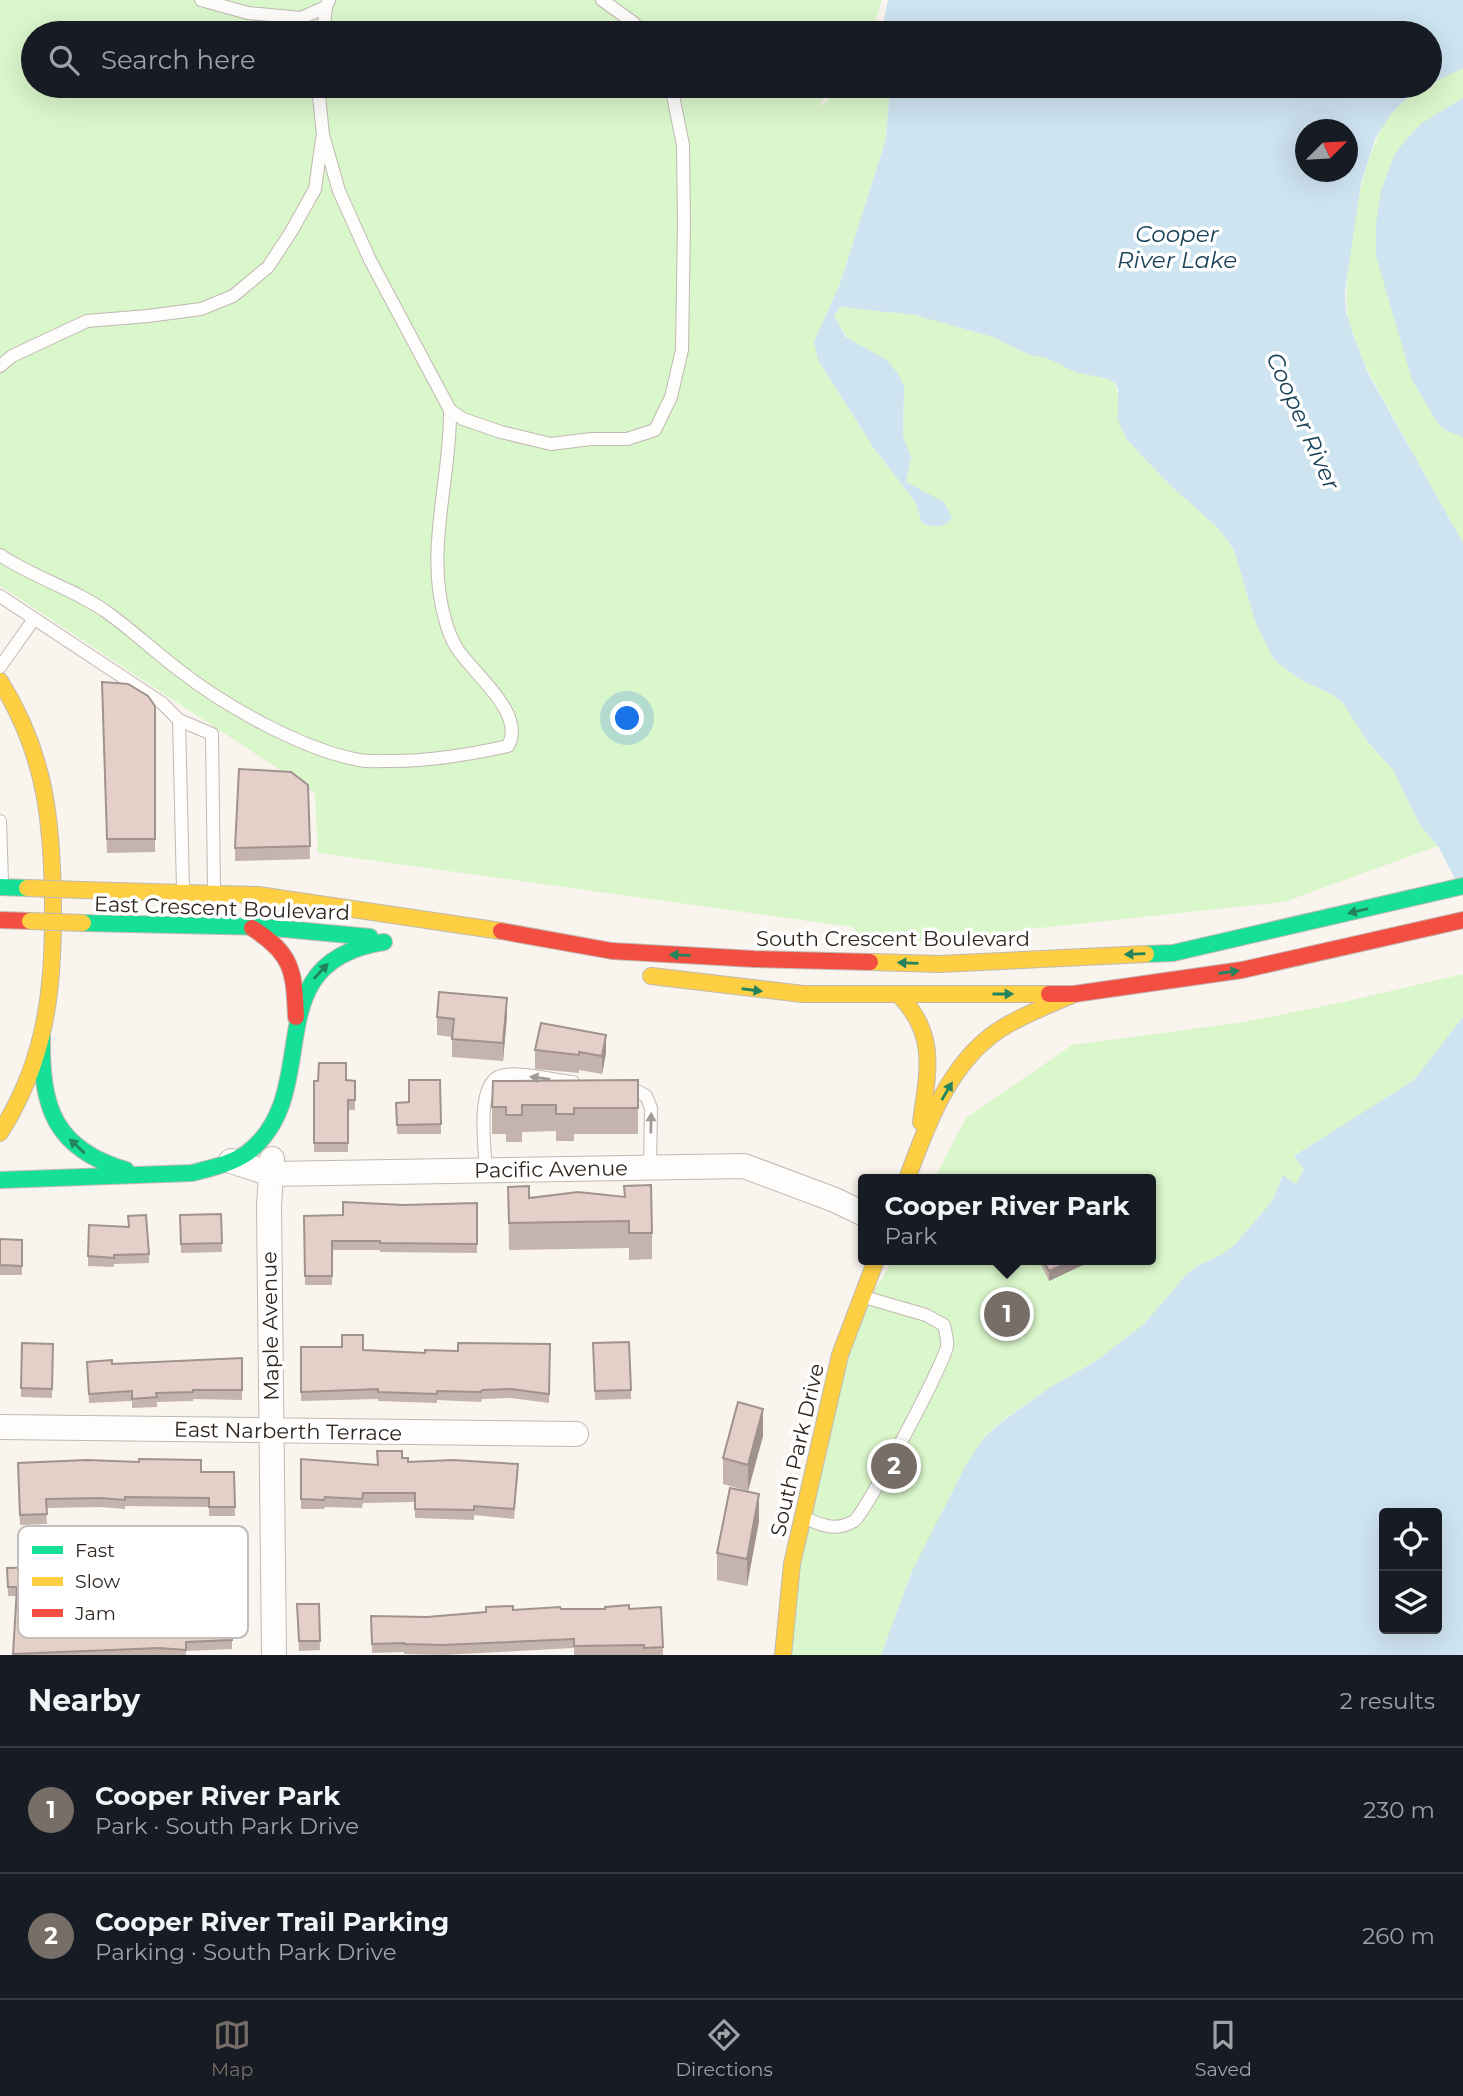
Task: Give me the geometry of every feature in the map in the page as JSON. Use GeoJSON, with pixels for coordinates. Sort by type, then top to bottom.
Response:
{"type":"FeatureCollection","features":[{"type":"Feature","properties":{"kind":"main road"},"geometry":{"type":"LineString","coordinates":[[0,681],[33,740],[49,817],[53,860],[50,996],[42,1037],[20,1098],[0,1133]]}},
{"type":"Feature","properties":{"kind":"main road","name":"South Crescent Boulevard"},"geometry":{"type":"LineString","coordinates":[[402,916],[487,928],[612,951],[754,959],[940,964],[1173,953],[1463,886]]}},
{"type":"Feature","properties":{"kind":"main road","name":"East Crescent Boulevard"},"geometry":{"type":"LineString","coordinates":[[1,887],[258,895],[402,916]]}},
{"type":"Feature","properties":{"kind":"main road","name":"East Crescent Boulevard"},"geometry":{"type":"LineString","coordinates":[[0,920],[338,932],[399,941],[356,946],[324,965],[304,996],[297,1033]]}},
{"type":"Feature","properties":{"kind":"main road"},"geometry":{"type":"LineString","coordinates":[[633,973],[772,992],[1074,994],[1242,970],[1463,920]]}},
{"type":"Feature","properties":{"kind":"main road"},"geometry":{"type":"LineString","coordinates":[[0,1180],[192,1173],[209,1170],[245,1155],[266,1136],[284,1098],[297,1033],[295,990],[284,954],[276,944],[252,928]]}},
{"type":"Feature","properties":{"kind":"main road"},"geometry":{"type":"LineString","coordinates":[[898,994],[920,1021],[926,1040],[926,1087],[917,1153]]}},
{"type":"Feature","properties":{"kind":"main road"},"geometry":{"type":"LineString","coordinates":[[909,1174],[947,1088],[978,1047],[1011,1022],[1074,994]]}},
{"type":"Feature","properties":{"kind":"main road"},"geometry":{"type":"LineString","coordinates":[[42,1037],[43,1082],[50,1107],[63,1132],[73,1145],[85,1154],[105,1164],[138,1174]]}},
{"type":"Feature","properties":{"kind":"main road","name":"South Park Drive"},"geometry":{"type":"LineString","coordinates":[[783,1655],[792,1564],[840,1355],[874,1265]]}},
{"type":"Feature","properties":{"kind":"street","name":"Maple Avenue"},"geometry":{"type":"LineString","coordinates":[[273,1124],[269,1219],[274,1655]]}},
{"type":"Feature","properties":{"kind":"street","name":"Pacific Avenue"},"geometry":{"type":"LineString","coordinates":[[231,1161],[271,1174],[744,1166],[858,1211]]}},
{"type":"Feature","properties":{"kind":"street","name":"East Narberth Terrace"},"geometry":{"type":"LineString","coordinates":[[0,1427],[576,1434]]}},
{"type":"Feature","properties":{"kind":"lane"},"geometry":{"type":"LineString","coordinates":[[201,0],[248,13],[301,18],[327,3]]}},
{"type":"Feature","properties":{"kind":"lane"},"geometry":{"type":"LineString","coordinates":[[602,0],[631,21]]}},
{"type":"Feature","properties":{"kind":"lane"},"geometry":{"type":"LineString","coordinates":[[325,21],[327,3]]}},
{"type":"Feature","properties":{"kind":"lane"},"geometry":{"type":"LineString","coordinates":[[319,98],[323,135],[339,191],[370,260],[450,410],[463,419],[501,432],[551,444],[591,439],[627,439],[655,430],[671,397],[682,350],[684,223],[682,145],[673,98]]}},
{"type":"Feature","properties":{"kind":"lane"},"geometry":{"type":"LineString","coordinates":[[0,366],[12,356],[87,321],[201,309],[233,296],[268,267],[291,232],[315,189],[323,135]]}},
{"type":"Feature","properties":{"kind":"lane"},"geometry":{"type":"LineString","coordinates":[[0,555],[22,570],[106,610],[180,671],[227,703],[314,746],[360,761],[421,761],[459,757],[508,746],[512,739],[512,726],[501,702],[456,648],[446,623],[439,590],[438,515],[446,470],[450,410]]}},
{"type":"Feature","properties":{"kind":"lane"},"geometry":{"type":"LineString","coordinates":[[0,596],[162,703],[178,720],[212,734],[215,894]]}},
{"type":"Feature","properties":{"kind":"lane"},"geometry":{"type":"LineString","coordinates":[[0,667],[34,618]]}},
{"type":"Feature","properties":{"kind":"lane"},"geometry":{"type":"LineString","coordinates":[[178,720],[183,893]]}},
{"type":"Feature","properties":{"kind":"lane"},"geometry":{"type":"LineString","coordinates":[[0,821],[1,887]]}},
{"type":"Feature","properties":{"kind":"lane"},"geometry":{"type":"LineString","coordinates":[[486,1170],[483,1111],[488,1089],[498,1077],[514,1075],[582,1083]]}},
{"type":"Feature","properties":{"kind":"lane"},"geometry":{"type":"LineString","coordinates":[[607,1086],[632,1088],[646,1096],[651,1108],[650,1167]]}},
{"type":"Feature","properties":{"kind":"lane"},"geometry":{"type":"LineString","coordinates":[[803,1517],[823,1527],[841,1526],[859,1517],[897,1450],[947,1346],[944,1325],[926,1315],[863,1296]]}},
{"type":"Feature","properties":{"kind":"green space"},"geometry":{"type":"Polygon","coordinates":[[[0,0],[882,0],[875,21],[21,21],[21,98],[825,98],[818,109],[830,98],[889,98],[886,139],[840,284],[814,342],[818,360],[873,447],[916,503],[922,523],[944,502],[906,482],[911,457],[903,436],[904,386],[862,347],[847,337],[833,316],[840,307],[915,315],[993,337],[1075,372],[1115,383],[1127,440],[1172,487],[1218,528],[1234,550],[1255,621],[1274,660],[1301,680],[1331,694],[1343,703],[1367,741],[1393,770],[1420,825],[1438,846],[1284,902],[872,946],[852,927],[318,853],[315,793],[0,586],[0,0]]]}},
{"type":"Feature","properties":{"kind":"green space"},"geometry":{"type":"Polygon","coordinates":[[[1463,68],[1463,543],[1364,363],[1350,326],[1347,306],[1347,279],[1355,215],[1362,183],[1381,129],[1408,98],[1442,98],[1442,77],[1463,68]]]}},
{"type":"Feature","properties":{"kind":"green space"},"geometry":{"type":"Polygon","coordinates":[[[1463,974],[1463,1017],[1424,1071],[1295,1157],[1304,1169],[1296,1184],[1282,1175],[1273,1200],[1236,1243],[1223,1254],[1187,1274],[1144,1324],[1096,1361],[1049,1388],[999,1423],[982,1440],[912,1571],[881,1655],[783,1655],[849,1332],[890,1265],[1156,1265],[1156,1174],[937,1174],[966,1118],[1072,1045],[1245,1022],[1463,974]]]}},
{"type":"Feature","properties":{"kind":"water"},"geometry":{"type":"Polygon","coordinates":[[[888,0],[1463,0],[1463,68],[1442,78],[1442,21],[884,21],[888,0]]]}},
{"type":"Feature","properties":{"kind":"water","name":"Cooper River Lake"},"geometry":{"type":"Polygon","coordinates":[[[889,98],[1407,98],[1391,114],[1375,139],[1361,183],[1345,291],[1346,311],[1368,373],[1463,543],[1463,894],[1438,846],[1420,825],[1393,770],[1367,741],[1343,703],[1331,694],[1301,680],[1274,660],[1255,621],[1234,550],[1218,528],[1172,487],[1127,440],[1118,420],[1118,389],[1115,383],[1075,372],[993,337],[915,315],[840,307],[834,316],[846,337],[887,360],[904,386],[903,436],[911,457],[906,482],[944,502],[952,517],[946,524],[931,526],[922,523],[916,503],[873,447],[818,360],[814,342],[840,284],[886,139],[889,98]]]}},
{"type":"Feature","properties":{"kind":"water"},"geometry":{"type":"Polygon","coordinates":[[[1463,98],[1463,437],[1438,424],[1412,380],[1376,256],[1376,223],[1381,191],[1394,155],[1422,123],[1463,98]]]}},
{"type":"Feature","properties":{"kind":"water"},"geometry":{"type":"Polygon","coordinates":[[[1463,1017],[1463,1655],[881,1655],[912,1571],[966,1465],[982,1440],[999,1424],[1049,1388],[1096,1361],[1144,1324],[1187,1274],[1223,1254],[1236,1243],[1273,1200],[1283,1175],[1296,1184],[1304,1169],[1294,1156],[1414,1080],[1463,1017]]]}},
{"type":"Feature","properties":{"kind":"building"},"geometry":{"type":"Polygon","coordinates":[[[102,682],[128,684],[148,696],[155,706],[155,839],[107,839],[102,682]]]}},
{"type":"Feature","properties":{"kind":"building"},"geometry":{"type":"Polygon","coordinates":[[[239,769],[291,772],[308,785],[310,846],[235,848],[239,769]]]}},
{"type":"Feature","properties":{"kind":"building"},"geometry":{"type":"Polygon","coordinates":[[[439,992],[507,998],[503,1043],[452,1039],[454,1019],[437,1017],[439,992]]]}},
{"type":"Feature","properties":{"kind":"building"},"geometry":{"type":"Polygon","coordinates":[[[541,1023],[606,1035],[602,1056],[535,1050],[541,1023]]]}},
{"type":"Feature","properties":{"kind":"building"},"geometry":{"type":"Polygon","coordinates":[[[319,1063],[346,1063],[346,1080],[355,1081],[355,1100],[348,1100],[348,1143],[314,1143],[314,1081],[318,1081],[319,1063]]]}},
{"type":"Feature","properties":{"kind":"building"},"geometry":{"type":"Polygon","coordinates":[[[409,1080],[440,1080],[441,1124],[397,1125],[396,1103],[409,1102],[409,1080]]]}},
{"type":"Feature","properties":{"kind":"building"},"geometry":{"type":"Polygon","coordinates":[[[638,1080],[638,1108],[574,1108],[574,1114],[556,1114],[556,1105],[522,1105],[522,1115],[506,1115],[506,1107],[492,1107],[493,1081],[638,1080]]]}},
{"type":"Feature","properties":{"kind":"building"},"geometry":{"type":"Polygon","coordinates":[[[651,1185],[652,1233],[629,1233],[629,1221],[509,1223],[508,1187],[529,1186],[529,1198],[578,1192],[625,1197],[624,1186],[651,1185]]]}},
{"type":"Feature","properties":{"kind":"building"},"geometry":{"type":"Polygon","coordinates":[[[343,1202],[404,1205],[477,1203],[477,1244],[332,1241],[332,1276],[305,1276],[304,1216],[343,1215],[343,1202]]]}},
{"type":"Feature","properties":{"kind":"building"},"geometry":{"type":"Polygon","coordinates":[[[221,1214],[222,1243],[181,1244],[180,1215],[221,1214]]]}},
{"type":"Feature","properties":{"kind":"building"},"geometry":{"type":"Polygon","coordinates":[[[146,1215],[149,1254],[114,1255],[114,1258],[88,1256],[89,1225],[129,1227],[128,1216],[146,1215]]]}},
{"type":"Feature","properties":{"kind":"building"},"geometry":{"type":"Polygon","coordinates":[[[0,1239],[22,1240],[22,1266],[0,1265],[0,1239]]]}},
{"type":"Feature","properties":{"kind":"building"},"geometry":{"type":"Polygon","coordinates":[[[1046,1265],[1063,1265],[1049,1271],[1046,1265]]]}},
{"type":"Feature","properties":{"kind":"building"},"geometry":{"type":"Polygon","coordinates":[[[342,1335],[363,1335],[363,1350],[425,1353],[425,1350],[458,1351],[458,1343],[550,1344],[549,1394],[511,1389],[481,1392],[437,1391],[437,1394],[378,1392],[378,1389],[301,1392],[301,1347],[342,1347],[342,1335]]]}},
{"type":"Feature","properties":{"kind":"building"},"geometry":{"type":"Polygon","coordinates":[[[629,1342],[631,1390],[595,1391],[593,1343],[629,1342]]]}},
{"type":"Feature","properties":{"kind":"building"},"geometry":{"type":"Polygon","coordinates":[[[22,1343],[53,1344],[52,1389],[21,1388],[22,1343]]]}},
{"type":"Feature","properties":{"kind":"building"},"geometry":{"type":"Polygon","coordinates":[[[242,1358],[242,1390],[156,1393],[157,1397],[132,1399],[132,1391],[89,1394],[87,1362],[112,1360],[112,1364],[242,1358]]]}},
{"type":"Feature","properties":{"kind":"building"},"geometry":{"type":"Polygon","coordinates":[[[738,1402],[763,1409],[748,1465],[723,1458],[738,1402]]]}},
{"type":"Feature","properties":{"kind":"building"},"geometry":{"type":"Polygon","coordinates":[[[377,1451],[402,1451],[402,1458],[408,1458],[408,1462],[453,1460],[518,1464],[514,1509],[474,1506],[474,1510],[415,1509],[415,1493],[363,1493],[362,1499],[301,1499],[301,1459],[378,1465],[377,1451]]]}},
{"type":"Feature","properties":{"kind":"building"},"geometry":{"type":"Polygon","coordinates":[[[139,1459],[201,1460],[201,1472],[234,1472],[235,1507],[209,1507],[209,1498],[46,1499],[47,1514],[20,1515],[18,1463],[87,1460],[139,1462],[139,1459]]]}},
{"type":"Feature","properties":{"kind":"building"},"geometry":{"type":"Polygon","coordinates":[[[730,1488],[759,1494],[747,1559],[717,1553],[730,1488]]]}},
{"type":"Feature","properties":{"kind":"building"},"geometry":{"type":"Polygon","coordinates":[[[7,1568],[18,1568],[18,1638],[232,1640],[186,1642],[186,1650],[159,1648],[13,1654],[17,1587],[8,1587],[7,1568]]]}},
{"type":"Feature","properties":{"kind":"building"},"geometry":{"type":"Polygon","coordinates":[[[297,1604],[319,1604],[320,1641],[299,1641],[297,1604]]]}},
{"type":"Feature","properties":{"kind":"building"},"geometry":{"type":"Polygon","coordinates":[[[629,1605],[629,1609],[661,1607],[663,1647],[574,1646],[574,1639],[443,1645],[372,1644],[371,1616],[427,1617],[486,1612],[486,1607],[513,1606],[513,1610],[560,1607],[605,1609],[629,1605]]]}},
{"type":"Feature","properties":{"kind":"traffic: fast"},"geometry":{"type":"LineString","coordinates":[[1146,954],[1173,953],[1463,886]]}},
{"type":"Feature","properties":{"kind":"traffic: fast"},"geometry":{"type":"LineString","coordinates":[[0,887],[27,888]]}},
{"type":"Feature","properties":{"kind":"traffic: fast"},"geometry":{"type":"LineString","coordinates":[[83,923],[263,927],[370,937]]}},
{"type":"Feature","properties":{"kind":"traffic: fast"},"geometry":{"type":"LineString","coordinates":[[0,1180],[192,1173],[241,1157],[271,1127],[284,1097],[304,1001],[318,975],[343,954],[384,942]]}},
{"type":"Feature","properties":{"kind":"traffic: fast"},"geometry":{"type":"LineString","coordinates":[[42,1037],[45,1084],[49,1104],[57,1122],[82,1150],[126,1170]]}},
{"type":"Feature","properties":{"kind":"traffic: slow"},"geometry":{"type":"LineString","coordinates":[[0,681],[27,734],[43,787],[51,843],[53,902],[52,964],[38,1050],[16,1105],[0,1133]]}},
{"type":"Feature","properties":{"kind":"traffic: slow"},"geometry":{"type":"LineString","coordinates":[[27,888],[82,890]]}},
{"type":"Feature","properties":{"kind":"traffic: slow"},"geometry":{"type":"LineString","coordinates":[[82,890],[258,895],[501,931]]}},
{"type":"Feature","properties":{"kind":"traffic: slow"},"geometry":{"type":"LineString","coordinates":[[30,921],[83,923]]}},
{"type":"Feature","properties":{"kind":"traffic: slow"},"geometry":{"type":"LineString","coordinates":[[870,962],[940,964],[1146,954]]}},
{"type":"Feature","properties":{"kind":"traffic: slow"},"geometry":{"type":"LineString","coordinates":[[651,976],[803,994],[1049,994]]}},
{"type":"Feature","properties":{"kind":"traffic: slow"},"geometry":{"type":"LineString","coordinates":[[898,994],[911,1009],[925,1039],[927,1070],[921,1122]]}},
{"type":"Feature","properties":{"kind":"traffic: slow"},"geometry":{"type":"LineString","coordinates":[[909,1174],[942,1097],[966,1060],[999,1030],[1072,995]]}},
{"type":"Feature","properties":{"kind":"traffic: slow"},"geometry":{"type":"LineString","coordinates":[[783,1655],[792,1564],[840,1355],[874,1265]]}},
{"type":"Feature","properties":{"kind":"traffic: jam"},"geometry":{"type":"LineString","coordinates":[[0,920],[30,921]]}},
{"type":"Feature","properties":{"kind":"traffic: jam"},"geometry":{"type":"LineString","coordinates":[[1049,994],[1074,994],[1242,970],[1463,920]]}},
{"type":"Feature","properties":{"kind":"traffic: jam"},"geometry":{"type":"LineString","coordinates":[[252,928],[276,946],[289,965],[296,1017]]}},
{"type":"Feature","properties":{"kind":"traffic: jam"},"geometry":{"type":"LineString","coordinates":[[501,931],[612,951],[870,962]]}},
{"type":"Feature","properties":{"kind":"place","name":"Cooper River Park"},"geometry":{"type":"Point","coordinates":[1007,1314]}},
{"type":"Feature","properties":{"kind":"place","name":"Cooper River Trail Parking"},"geometry":{"type":"Point","coordinates":[894,1466]}},
{"type":"Feature","properties":{"kind":"water label","name":"Cooper River"},"geometry":{"type":"Point","coordinates":[1303,421]}}]}
